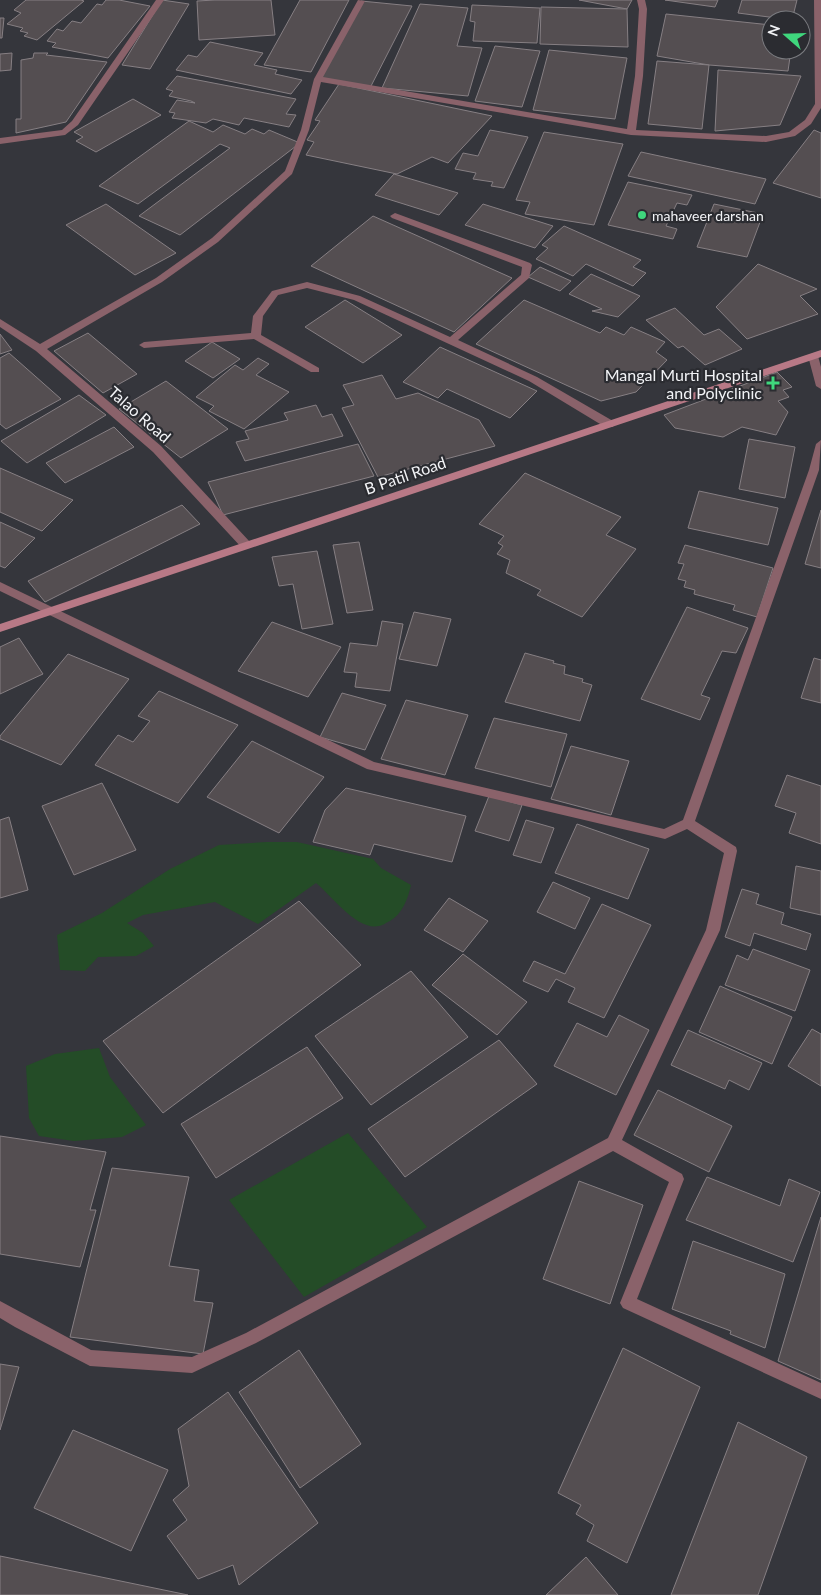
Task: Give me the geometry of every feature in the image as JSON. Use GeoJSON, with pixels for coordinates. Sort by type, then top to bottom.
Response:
{"type":"FeatureCollection","features":[{"type":"Feature","properties":{"kind":"main road","name":"B Patil Road"},"geometry":{"type":"LineString","coordinates":[[0,628],[817,354]]}},
{"type":"Feature","properties":{"kind":"street"},"geometry":{"type":"LineString","coordinates":[[0,141],[65,132],[75,123],[160,0]]}},
{"type":"Feature","properties":{"kind":"street"},"geometry":{"type":"LineString","coordinates":[[631,132],[638,76],[643,9],[641,0]]}},
{"type":"Feature","properties":{"kind":"street"},"geometry":{"type":"LineString","coordinates":[[318,79],[631,132],[766,139],[792,134],[808,122],[820,104],[818,0]]}},
{"type":"Feature","properties":{"kind":"street"},"geometry":{"type":"LineString","coordinates":[[40,348],[159,280],[215,240],[289,172],[305,130],[318,79],[361,1]]}},
{"type":"Feature","properties":{"kind":"street"},"geometry":{"type":"LineString","coordinates":[[395,216],[526,265],[528,269],[526,276],[521,281],[451,341]]}},
{"type":"Feature","properties":{"kind":"street"},"geometry":{"type":"LineString","coordinates":[[256,336],[258,316],[275,293],[307,285],[357,298],[451,341],[533,379],[609,424]]}},
{"type":"Feature","properties":{"kind":"street","name":"Talao Road"},"geometry":{"type":"LineString","coordinates":[[0,322],[40,348],[157,450],[246,545]]}},
{"type":"Feature","properties":{"kind":"street"},"geometry":{"type":"LineString","coordinates":[[144,344],[256,336],[315,370]]}},
{"type":"Feature","properties":{"kind":"street"},"geometry":{"type":"LineString","coordinates":[[817,354],[821,386]]}},
{"type":"Feature","properties":{"kind":"street"},"geometry":{"type":"LineString","coordinates":[[0,586],[371,766],[665,834],[688,824],[814,470],[821,444]]}},
{"type":"Feature","properties":{"kind":"street"},"geometry":{"type":"LineString","coordinates":[[0,1308],[20,1322],[90,1358],[192,1365],[251,1338],[613,1143],[713,930],[731,851],[688,824]]}},
{"type":"Feature","properties":{"kind":"street"},"geometry":{"type":"LineString","coordinates":[[613,1143],[677,1179],[628,1303],[821,1391]]}},
{"type":"Feature","properties":{"kind":"green space"},"geometry":{"type":"Polygon","coordinates":[[[297,842],[373,859],[381,868],[411,885],[406,901],[394,918],[379,926],[371,926],[354,918],[316,883],[258,924],[215,902],[143,915],[127,923],[143,933],[154,946],[136,956],[98,957],[85,971],[60,970],[57,935],[102,913],[170,869],[219,845],[297,842]]]}},
{"type":"Feature","properties":{"kind":"green space"},"geometry":{"type":"Polygon","coordinates":[[[99,1048],[110,1077],[146,1125],[122,1137],[74,1141],[39,1136],[29,1118],[26,1066],[55,1054],[99,1048]]]}},
{"type":"Feature","properties":{"kind":"green space"},"geometry":{"type":"Polygon","coordinates":[[[348,1133],[427,1227],[304,1297],[229,1200],[348,1133]]]}},
{"type":"Feature","properties":{"kind":"building"},"geometry":{"type":"Polygon","coordinates":[[[26,0],[84,1],[37,40],[24,36],[28,33],[20,31],[23,28],[7,24],[21,13],[14,10],[26,0]]]}},
{"type":"Feature","properties":{"kind":"building"},"geometry":{"type":"Polygon","coordinates":[[[106,0],[119,0],[150,6],[108,58],[52,47],[56,43],[47,41],[57,29],[63,31],[72,21],[81,23],[97,4],[102,5],[106,0]]]}},
{"type":"Feature","properties":{"kind":"building"},"geometry":{"type":"Polygon","coordinates":[[[162,0],[189,4],[150,69],[122,65],[162,0]]]}},
{"type":"Feature","properties":{"kind":"building"},"geometry":{"type":"Polygon","coordinates":[[[271,0],[275,35],[199,40],[197,1],[271,0]]]}},
{"type":"Feature","properties":{"kind":"building"},"geometry":{"type":"Polygon","coordinates":[[[300,0],[349,0],[311,72],[264,65],[300,0]]]}},
{"type":"Feature","properties":{"kind":"building"},"geometry":{"type":"Polygon","coordinates":[[[579,0],[632,0],[627,9],[579,0]]]}},
{"type":"Feature","properties":{"kind":"building"},"geometry":{"type":"Polygon","coordinates":[[[665,0],[718,0],[715,7],[665,0]]]}},
{"type":"Feature","properties":{"kind":"building"},"geometry":{"type":"Polygon","coordinates":[[[742,0],[797,0],[794,10],[761,10],[761,16],[738,13],[742,0]]]}},
{"type":"Feature","properties":{"kind":"building"},"geometry":{"type":"Polygon","coordinates":[[[361,1],[412,6],[370,88],[318,79],[361,1]]]}},
{"type":"Feature","properties":{"kind":"building"},"geometry":{"type":"Polygon","coordinates":[[[420,4],[468,8],[457,46],[482,48],[468,96],[382,88],[420,4]]]}},
{"type":"Feature","properties":{"kind":"building"},"geometry":{"type":"Polygon","coordinates":[[[472,5],[540,8],[537,43],[473,41],[475,22],[470,21],[472,5]]]}},
{"type":"Feature","properties":{"kind":"building"},"geometry":{"type":"Polygon","coordinates":[[[541,7],[627,9],[628,47],[540,44],[541,7]]]}},
{"type":"Feature","properties":{"kind":"building"},"geometry":{"type":"Polygon","coordinates":[[[666,14],[761,24],[761,60],[790,60],[788,71],[709,65],[657,56],[666,14]]]}},
{"type":"Feature","properties":{"kind":"building"},"geometry":{"type":"Polygon","coordinates":[[[0,18],[4,18],[2,38],[0,38],[0,18]]]}},
{"type":"Feature","properties":{"kind":"building"},"geometry":{"type":"Polygon","coordinates":[[[210,42],[263,53],[254,65],[277,70],[275,74],[302,80],[291,94],[176,70],[188,55],[197,57],[210,42]]]}},
{"type":"Feature","properties":{"kind":"building"},"geometry":{"type":"Polygon","coordinates":[[[495,46],[540,51],[522,107],[475,101],[495,46]]]}},
{"type":"Feature","properties":{"kind":"building"},"geometry":{"type":"Polygon","coordinates":[[[549,50],[627,58],[615,119],[533,110],[549,50]]]}},
{"type":"Feature","properties":{"kind":"building"},"geometry":{"type":"Polygon","coordinates":[[[12,53],[11,70],[0,71],[0,54],[12,53]]]}},
{"type":"Feature","properties":{"kind":"building"},"geometry":{"type":"Polygon","coordinates":[[[34,53],[48,53],[46,55],[107,62],[66,122],[16,133],[16,119],[21,119],[21,60],[33,58],[34,53]]]}},
{"type":"Feature","properties":{"kind":"building"},"geometry":{"type":"Polygon","coordinates":[[[657,61],[709,65],[702,129],[648,124],[657,61]]]}},
{"type":"Feature","properties":{"kind":"building"},"geometry":{"type":"Polygon","coordinates":[[[718,70],[801,76],[780,125],[715,131],[718,70]]]}},
{"type":"Feature","properties":{"kind":"building"},"geometry":{"type":"Polygon","coordinates":[[[177,76],[296,99],[286,114],[296,115],[289,127],[244,118],[239,125],[213,119],[206,123],[172,118],[175,113],[169,112],[177,100],[195,103],[169,96],[173,91],[166,89],[177,76]]]}},
{"type":"Feature","properties":{"kind":"building"},"geometry":{"type":"Polygon","coordinates":[[[339,84],[492,116],[448,163],[432,157],[397,174],[306,155],[314,142],[307,140],[320,121],[315,120],[339,84]]]}},
{"type":"Feature","properties":{"kind":"building"},"geometry":{"type":"Polygon","coordinates":[[[133,99],[161,115],[96,152],[76,141],[83,137],[74,132],[133,99]]]}},
{"type":"Feature","properties":{"kind":"building"},"geometry":{"type":"Polygon","coordinates":[[[189,121],[213,132],[223,125],[245,134],[252,129],[264,134],[269,130],[300,143],[180,235],[139,216],[230,148],[220,144],[138,204],[99,186],[189,121]]]}},
{"type":"Feature","properties":{"kind":"building"},"geometry":{"type":"Polygon","coordinates":[[[490,130],[528,137],[504,188],[491,186],[493,182],[473,179],[476,173],[455,169],[463,153],[478,156],[490,130]]]}},
{"type":"Feature","properties":{"kind":"building"},"geometry":{"type":"Polygon","coordinates":[[[814,130],[821,133],[821,198],[773,183],[814,130]]]}},
{"type":"Feature","properties":{"kind":"building"},"geometry":{"type":"Polygon","coordinates":[[[544,132],[623,144],[594,225],[525,214],[530,202],[516,200],[544,132]]]}},
{"type":"Feature","properties":{"kind":"building"},"geometry":{"type":"Polygon","coordinates":[[[641,152],[766,179],[755,204],[628,176],[641,152]]]}},
{"type":"Feature","properties":{"kind":"building"},"geometry":{"type":"Polygon","coordinates":[[[394,174],[458,193],[439,215],[375,195],[394,174]]]}},
{"type":"Feature","properties":{"kind":"building","name":"mahaveer darshan"},"geometry":{"type":"Polygon","coordinates":[[[628,182],[692,195],[687,205],[677,203],[666,226],[677,229],[673,239],[608,225],[628,182]]]}},
{"type":"Feature","properties":{"kind":"building"},"geometry":{"type":"Polygon","coordinates":[[[106,204],[176,253],[135,275],[66,225],[106,204]]]}},
{"type":"Feature","properties":{"kind":"building"},"geometry":{"type":"Polygon","coordinates":[[[483,204],[553,226],[535,248],[465,225],[483,204]]]}},
{"type":"Feature","properties":{"kind":"building"},"geometry":{"type":"Polygon","coordinates":[[[714,204],[763,214],[747,257],[697,247],[714,204]]]}},
{"type":"Feature","properties":{"kind":"building"},"geometry":{"type":"Polygon","coordinates":[[[373,216],[512,278],[454,332],[311,266],[373,216]]]}},
{"type":"Feature","properties":{"kind":"building"},"geometry":{"type":"Polygon","coordinates":[[[564,226],[641,260],[633,267],[646,273],[633,286],[586,264],[573,276],[536,259],[548,248],[542,245],[564,226]]]}},
{"type":"Feature","properties":{"kind":"building"},"geometry":{"type":"Polygon","coordinates":[[[758,264],[817,289],[800,296],[818,314],[747,339],[716,307],[758,264]]]}},
{"type":"Feature","properties":{"kind":"building"},"geometry":{"type":"Polygon","coordinates":[[[540,267],[571,281],[560,291],[528,277],[540,267]]]}},
{"type":"Feature","properties":{"kind":"building"},"geometry":{"type":"Polygon","coordinates":[[[591,274],[640,296],[618,317],[592,311],[602,309],[569,294],[591,274]]]}},
{"type":"Feature","properties":{"kind":"building"},"geometry":{"type":"Polygon","coordinates":[[[345,300],[402,335],[363,363],[305,327],[345,300]]]}},
{"type":"Feature","properties":{"kind":"building"},"geometry":{"type":"Polygon","coordinates":[[[524,300],[600,333],[606,327],[624,335],[631,327],[665,342],[656,352],[667,360],[636,392],[601,401],[476,344],[524,300]]]}},
{"type":"Feature","properties":{"kind":"building"},"geometry":{"type":"Polygon","coordinates":[[[675,308],[704,335],[719,329],[742,349],[705,365],[683,346],[678,348],[646,320],[675,308]]]}},
{"type":"Feature","properties":{"kind":"building"},"geometry":{"type":"Polygon","coordinates":[[[88,333],[137,374],[103,393],[54,351],[88,333]]]}},
{"type":"Feature","properties":{"kind":"building"},"geometry":{"type":"Polygon","coordinates":[[[0,334],[12,350],[0,354],[0,334]]]}},
{"type":"Feature","properties":{"kind":"building"},"geometry":{"type":"Polygon","coordinates":[[[212,342],[240,359],[213,378],[185,361],[212,342]]]}},
{"type":"Feature","properties":{"kind":"building"},"geometry":{"type":"Polygon","coordinates":[[[440,347],[537,391],[510,418],[447,389],[438,398],[403,382],[440,347]]]}},
{"type":"Feature","properties":{"kind":"building"},"geometry":{"type":"Polygon","coordinates":[[[9,353],[61,399],[6,429],[0,424],[0,358],[9,353]]]}},
{"type":"Feature","properties":{"kind":"building"},"geometry":{"type":"Polygon","coordinates":[[[258,358],[269,364],[256,375],[289,392],[244,429],[209,411],[214,406],[196,397],[235,365],[243,370],[258,358]]]}},
{"type":"Feature","properties":{"kind":"building"},"geometry":{"type":"Polygon","coordinates":[[[777,372],[792,387],[783,390],[789,397],[778,401],[788,412],[776,435],[742,427],[723,437],[675,428],[664,415],[777,372]]]}},
{"type":"Feature","properties":{"kind":"building"},"geometry":{"type":"Polygon","coordinates":[[[382,375],[396,399],[418,393],[479,420],[495,446],[378,477],[342,408],[354,405],[343,385],[382,375]]]}},
{"type":"Feature","properties":{"kind":"building"},"geometry":{"type":"Polygon","coordinates":[[[166,381],[228,429],[181,458],[119,409],[166,381]]]}},
{"type":"Feature","properties":{"kind":"building"},"geometry":{"type":"Polygon","coordinates":[[[79,395],[106,415],[27,463],[1,441],[79,395]]]}},
{"type":"Feature","properties":{"kind":"building"},"geometry":{"type":"Polygon","coordinates":[[[316,405],[322,417],[332,414],[343,436],[245,461],[236,442],[249,439],[245,431],[288,420],[284,413],[316,405]]]}},
{"type":"Feature","properties":{"kind":"building"},"geometry":{"type":"Polygon","coordinates":[[[114,427],[134,447],[65,483],[46,463],[114,427]]]}},
{"type":"Feature","properties":{"kind":"building"},"geometry":{"type":"Polygon","coordinates":[[[749,439],[795,447],[785,498],[739,489],[749,439]]]}},
{"type":"Feature","properties":{"kind":"building"},"geometry":{"type":"Polygon","coordinates":[[[358,444],[374,476],[223,515],[208,482],[358,444]]]}},
{"type":"Feature","properties":{"kind":"building"},"geometry":{"type":"Polygon","coordinates":[[[0,468],[73,500],[42,531],[0,512],[0,468]]]}},
{"type":"Feature","properties":{"kind":"building"},"geometry":{"type":"Polygon","coordinates":[[[525,473],[621,517],[606,535],[636,549],[582,617],[537,595],[541,590],[506,573],[510,560],[497,554],[503,546],[498,543],[504,536],[479,524],[525,473]]]}},
{"type":"Feature","properties":{"kind":"building"},"geometry":{"type":"Polygon","coordinates":[[[699,491],[778,508],[768,545],[688,528],[699,491]]]}},
{"type":"Feature","properties":{"kind":"building"},"geometry":{"type":"Polygon","coordinates":[[[182,505],[200,524],[45,602],[28,581],[182,505]]]}},
{"type":"Feature","properties":{"kind":"building"},"geometry":{"type":"Polygon","coordinates":[[[821,510],[821,568],[805,564],[821,510]]]}},
{"type":"Feature","properties":{"kind":"building"},"geometry":{"type":"Polygon","coordinates":[[[0,522],[35,538],[5,568],[0,566],[0,522]]]}},
{"type":"Feature","properties":{"kind":"building"},"geometry":{"type":"Polygon","coordinates":[[[359,542],[373,610],[347,613],[333,545],[359,542]]]}},
{"type":"Feature","properties":{"kind":"building"},"geometry":{"type":"Polygon","coordinates":[[[685,545],[773,568],[757,617],[733,610],[735,605],[694,594],[695,590],[684,587],[686,581],[678,579],[684,564],[678,563],[685,545]]]}},
{"type":"Feature","properties":{"kind":"building"},"geometry":{"type":"Polygon","coordinates":[[[317,551],[333,624],[302,629],[293,584],[279,586],[272,557],[317,551]]]}},
{"type":"Feature","properties":{"kind":"building"},"geometry":{"type":"Polygon","coordinates":[[[687,607],[748,628],[736,653],[722,651],[701,695],[710,698],[700,720],[641,699],[687,607]]]}},
{"type":"Feature","properties":{"kind":"building"},"geometry":{"type":"Polygon","coordinates":[[[414,612],[451,619],[437,666],[399,659],[414,612]]]}},
{"type":"Feature","properties":{"kind":"building"},"geometry":{"type":"Polygon","coordinates":[[[382,621],[403,624],[390,691],[355,687],[357,673],[344,672],[350,643],[377,646],[382,621]]]}},
{"type":"Feature","properties":{"kind":"building"},"geometry":{"type":"Polygon","coordinates":[[[272,622],[341,647],[308,697],[238,671],[272,622]]]}},
{"type":"Feature","properties":{"kind":"building"},"geometry":{"type":"Polygon","coordinates":[[[19,638],[43,674],[0,694],[0,647],[19,638]]]}},
{"type":"Feature","properties":{"kind":"building"},"geometry":{"type":"Polygon","coordinates":[[[525,653],[565,666],[564,674],[583,679],[582,682],[592,685],[580,721],[505,702],[525,653]]]}},
{"type":"Feature","properties":{"kind":"building"},"geometry":{"type":"Polygon","coordinates":[[[68,654],[129,679],[61,765],[0,739],[0,736],[68,654]]]}},
{"type":"Feature","properties":{"kind":"building"},"geometry":{"type":"Polygon","coordinates":[[[814,658],[821,660],[821,703],[801,698],[814,658]]]}},
{"type":"Feature","properties":{"kind":"building"},"geometry":{"type":"Polygon","coordinates":[[[159,691],[238,725],[178,803],[95,765],[118,735],[133,742],[150,721],[138,716],[159,691]]]}},
{"type":"Feature","properties":{"kind":"building"},"geometry":{"type":"Polygon","coordinates":[[[342,693],[386,705],[365,750],[320,737],[342,693]]]}},
{"type":"Feature","properties":{"kind":"building"},"geometry":{"type":"Polygon","coordinates":[[[406,700],[468,715],[445,775],[381,759],[406,700]]]}},
{"type":"Feature","properties":{"kind":"building"},"geometry":{"type":"Polygon","coordinates":[[[494,718],[567,734],[551,787],[475,768],[494,718]]]}},
{"type":"Feature","properties":{"kind":"building"},"geometry":{"type":"Polygon","coordinates":[[[252,741],[324,777],[279,833],[207,797],[252,741]]]}},
{"type":"Feature","properties":{"kind":"building"},"geometry":{"type":"Polygon","coordinates":[[[571,746],[629,761],[611,815],[551,799],[571,746]]]}},
{"type":"Feature","properties":{"kind":"building"},"geometry":{"type":"Polygon","coordinates":[[[787,775],[821,786],[821,844],[789,833],[796,813],[775,806],[787,775]]]}},
{"type":"Feature","properties":{"kind":"building"},"geometry":{"type":"Polygon","coordinates":[[[102,783],[136,850],[74,875],[42,806],[102,783]]]}},
{"type":"Feature","properties":{"kind":"building"},"geometry":{"type":"Polygon","coordinates":[[[346,788],[466,816],[452,862],[374,844],[370,855],[313,842],[325,810],[346,788]]]}},
{"type":"Feature","properties":{"kind":"building"},"geometry":{"type":"Polygon","coordinates":[[[489,796],[522,805],[509,841],[475,831],[489,796]]]}},
{"type":"Feature","properties":{"kind":"building"},"geometry":{"type":"Polygon","coordinates":[[[9,817],[28,890],[0,898],[0,820],[9,817]]]}},
{"type":"Feature","properties":{"kind":"building"},"geometry":{"type":"Polygon","coordinates":[[[526,820],[554,828],[541,863],[513,855],[526,820]]]}},
{"type":"Feature","properties":{"kind":"building"},"geometry":{"type":"Polygon","coordinates":[[[577,824],[649,849],[628,899],[555,873],[577,824]]]}},
{"type":"Feature","properties":{"kind":"building"},"geometry":{"type":"Polygon","coordinates":[[[796,866],[821,871],[821,915],[790,908],[796,866]]]}},
{"type":"Feature","properties":{"kind":"building"},"geometry":{"type":"Polygon","coordinates":[[[553,882],[590,898],[575,929],[537,912],[553,882]]]}},
{"type":"Feature","properties":{"kind":"building"},"geometry":{"type":"Polygon","coordinates":[[[742,889],[759,894],[756,904],[784,913],[781,924],[811,934],[806,950],[754,933],[750,946],[725,937],[742,889]]]}},
{"type":"Feature","properties":{"kind":"building"},"geometry":{"type":"Polygon","coordinates":[[[449,898],[488,921],[463,952],[424,930],[449,898]]]}},
{"type":"Feature","properties":{"kind":"building"},"geometry":{"type":"Polygon","coordinates":[[[299,901],[361,965],[163,1113],[103,1041],[299,901]]]}},
{"type":"Feature","properties":{"kind":"building"},"geometry":{"type":"Polygon","coordinates":[[[602,904],[651,925],[604,1018],[568,1002],[575,988],[556,979],[548,992],[523,981],[534,961],[565,974],[602,904]]]}},
{"type":"Feature","properties":{"kind":"building"},"geometry":{"type":"Polygon","coordinates":[[[753,949],[810,970],[795,1011],[725,985],[737,955],[748,960],[753,949]]]}},
{"type":"Feature","properties":{"kind":"building"},"geometry":{"type":"Polygon","coordinates":[[[463,954],[527,1002],[497,1035],[432,985],[463,954]]]}},
{"type":"Feature","properties":{"kind":"building"},"geometry":{"type":"Polygon","coordinates":[[[411,971],[468,1037],[371,1105],[315,1036],[411,971]]]}},
{"type":"Feature","properties":{"kind":"building"},"geometry":{"type":"Polygon","coordinates":[[[720,986],[792,1017],[772,1064],[699,1032],[720,986]]]}},
{"type":"Feature","properties":{"kind":"building"},"geometry":{"type":"Polygon","coordinates":[[[619,1015],[649,1030],[616,1095],[554,1066],[577,1023],[607,1037],[619,1015]]]}},
{"type":"Feature","properties":{"kind":"building"},"geometry":{"type":"Polygon","coordinates":[[[812,1029],[821,1034],[821,1086],[788,1066],[812,1029]]]}},
{"type":"Feature","properties":{"kind":"building"},"geometry":{"type":"Polygon","coordinates":[[[688,1030],[762,1063],[749,1090],[729,1080],[725,1089],[671,1065],[688,1030]]]}},
{"type":"Feature","properties":{"kind":"building"},"geometry":{"type":"Polygon","coordinates":[[[499,1040],[537,1084],[405,1177],[368,1129],[499,1040]]]}},
{"type":"Feature","properties":{"kind":"building"},"geometry":{"type":"Polygon","coordinates":[[[307,1047],[343,1098],[216,1178],[181,1124],[307,1047]]]}},
{"type":"Feature","properties":{"kind":"building"},"geometry":{"type":"Polygon","coordinates":[[[658,1090],[732,1126],[709,1172],[634,1135],[658,1090]]]}},
{"type":"Feature","properties":{"kind":"building"},"geometry":{"type":"Polygon","coordinates":[[[0,1136],[106,1152],[90,1210],[96,1210],[80,1267],[0,1254],[0,1136]]]}},
{"type":"Feature","properties":{"kind":"building"},"geometry":{"type":"Polygon","coordinates":[[[112,1168],[189,1177],[169,1266],[199,1270],[194,1301],[213,1303],[203,1354],[70,1337],[112,1168]]]}},
{"type":"Feature","properties":{"kind":"building"},"geometry":{"type":"Polygon","coordinates":[[[707,1177],[780,1206],[789,1179],[820,1192],[793,1262],[686,1220],[707,1177]]]}},
{"type":"Feature","properties":{"kind":"building"},"geometry":{"type":"Polygon","coordinates":[[[579,1181],[643,1205],[610,1304],[543,1279],[579,1181]]]}},
{"type":"Feature","properties":{"kind":"building"},"geometry":{"type":"Polygon","coordinates":[[[821,1217],[821,1380],[778,1361],[821,1217]]]}},
{"type":"Feature","properties":{"kind":"building"},"geometry":{"type":"Polygon","coordinates":[[[693,1241],[785,1274],[765,1348],[730,1334],[731,1331],[672,1309],[693,1241]]]}},
{"type":"Feature","properties":{"kind":"building"},"geometry":{"type":"Polygon","coordinates":[[[623,1348],[700,1387],[627,1563],[587,1541],[594,1525],[576,1514],[581,1505],[558,1493],[623,1348]]]}},
{"type":"Feature","properties":{"kind":"building"},"geometry":{"type":"Polygon","coordinates":[[[299,1350],[361,1444],[300,1488],[239,1392],[299,1350]]]}},
{"type":"Feature","properties":{"kind":"building"},"geometry":{"type":"Polygon","coordinates":[[[0,1364],[19,1367],[0,1430],[0,1364]]]}},
{"type":"Feature","properties":{"kind":"building"},"geometry":{"type":"Polygon","coordinates":[[[228,1392],[318,1523],[239,1585],[233,1565],[198,1579],[167,1536],[187,1520],[173,1500],[189,1486],[178,1429],[228,1392]]]}},
{"type":"Feature","properties":{"kind":"building"},"geometry":{"type":"Polygon","coordinates":[[[738,1422],[807,1457],[758,1595],[671,1595],[738,1422]]]}},
{"type":"Feature","properties":{"kind":"building"},"geometry":{"type":"Polygon","coordinates":[[[73,1430],[168,1470],[131,1551],[34,1508],[73,1430]]]}},
{"type":"Feature","properties":{"kind":"building"},"geometry":{"type":"Polygon","coordinates":[[[0,1556],[188,1595],[0,1595],[0,1556]]]}},
{"type":"Feature","properties":{"kind":"building"},"geometry":{"type":"Polygon","coordinates":[[[586,1557],[618,1595],[546,1595],[586,1557]]]}},
{"type":"Feature","properties":{"kind":"place","name":"mahaveer darshan"},"geometry":{"type":"Point","coordinates":[642,215]}},
{"type":"Feature","properties":{"kind":"place","name":"Mangal Murti Hospital and Polyclinic"},"geometry":{"type":"Point","coordinates":[773,383]}}]}
